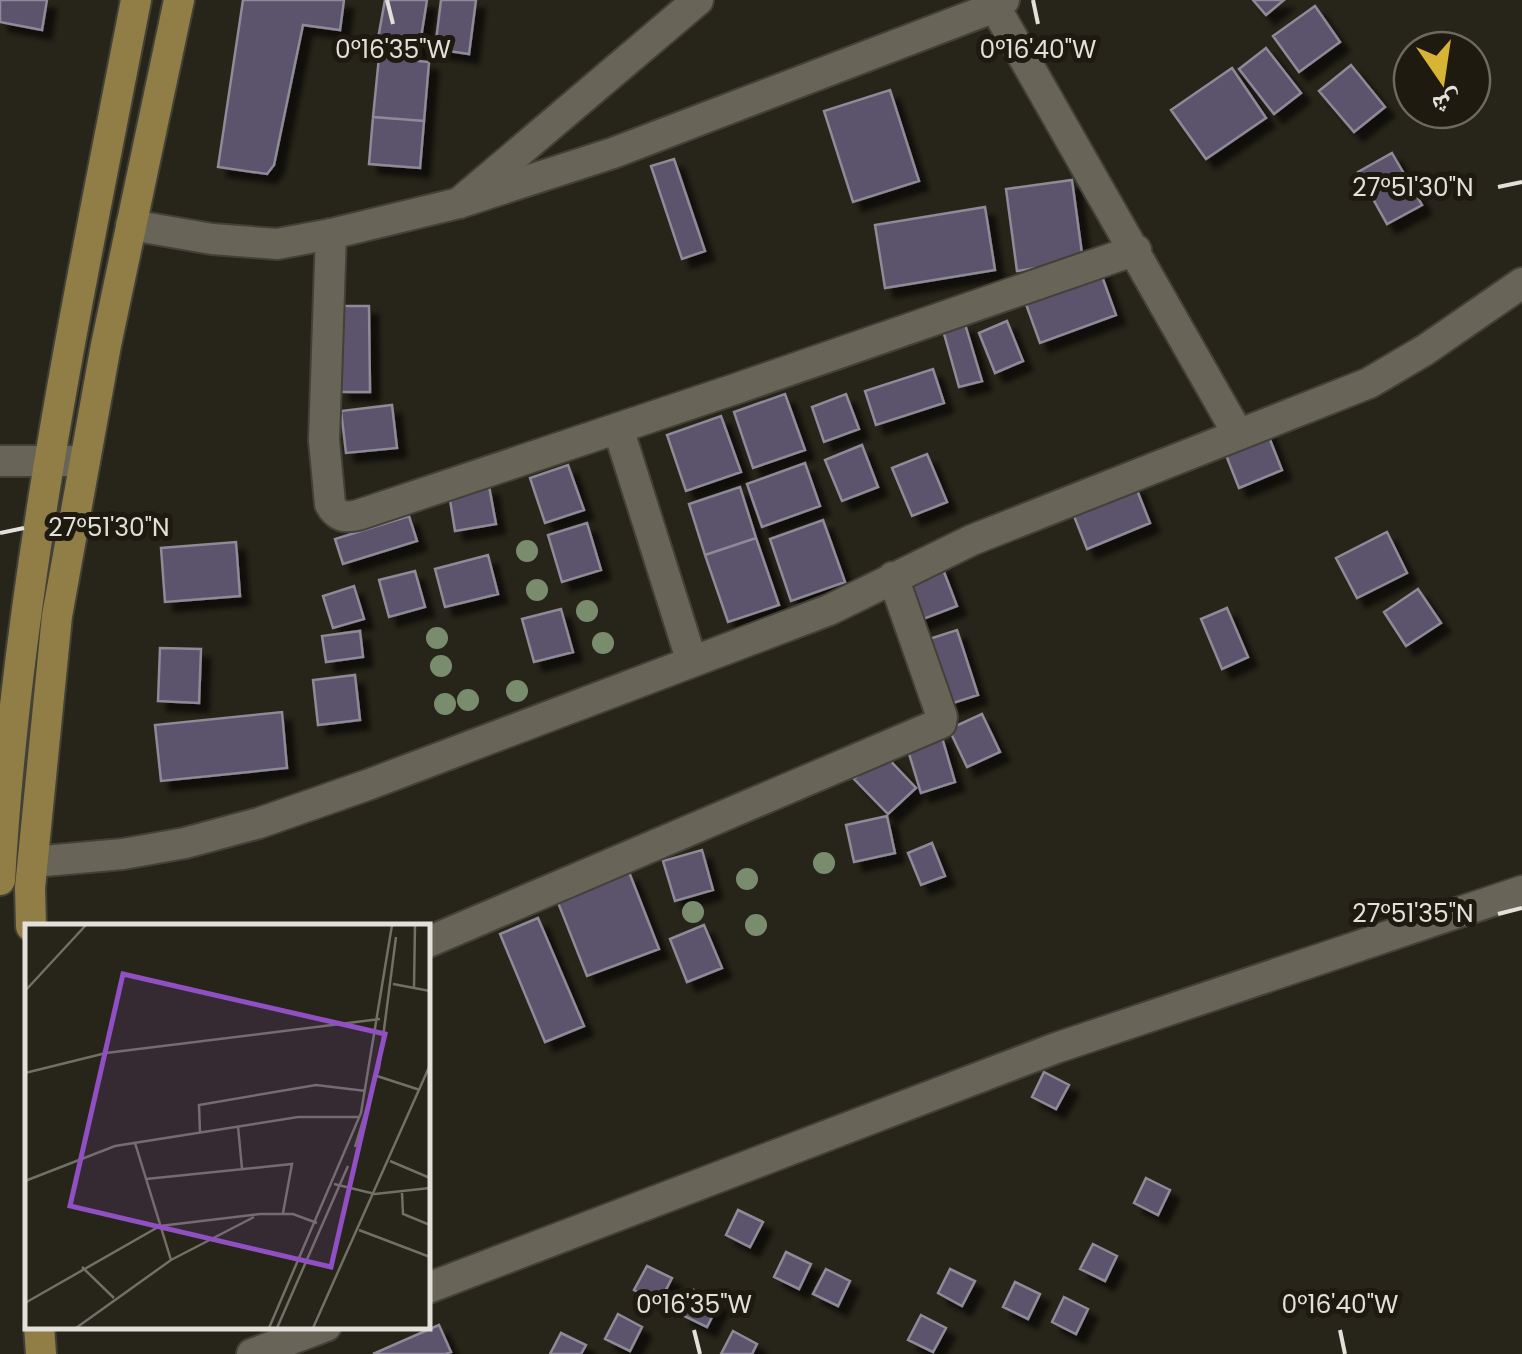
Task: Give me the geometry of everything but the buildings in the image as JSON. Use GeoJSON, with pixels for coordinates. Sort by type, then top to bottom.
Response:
{"type":"FeatureCollection","features":[{"type":"Feature","properties":{"kind":"main road"},"geometry":{"type":"LineString","coordinates":[[0,880],[5,792],[47,462],[136,0]]}},
{"type":"Feature","properties":{"kind":"main road"},"geometry":{"type":"LineString","coordinates":[[30,924],[57,616],[131,225],[179,0]]}},
{"type":"Feature","properties":{"kind":"main road"},"geometry":{"type":"LineString","coordinates":[[40,1329],[41,1354]]}},
{"type":"Feature","properties":{"kind":"street"},"geometry":{"type":"LineString","coordinates":[[459,203],[698,0]]}},
{"type":"Feature","properties":{"kind":"street"},"geometry":{"type":"LineString","coordinates":[[131,225],[212,239],[264,243],[331,234],[459,203],[613,152],[997,2],[1238,434]]}},
{"type":"Feature","properties":{"kind":"street"},"geometry":{"type":"LineString","coordinates":[[331,234],[324,440],[330,504],[339,515],[358,515],[1136,250]]}},
{"type":"Feature","properties":{"kind":"street"},"geometry":{"type":"LineString","coordinates":[[33,862],[169,846],[259,822],[370,784],[829,610],[972,540],[1369,383],[1425,350],[1522,283]]}},
{"type":"Feature","properties":{"kind":"street"},"geometry":{"type":"LineString","coordinates":[[618,428],[692,662]]}},
{"type":"Feature","properties":{"kind":"street"},"geometry":{"type":"LineString","coordinates":[[0,460],[85,460]]}},
{"type":"Feature","properties":{"kind":"street"},"geometry":{"type":"LineString","coordinates":[[430,941],[941,723],[893,578]]}},
{"type":"Feature","properties":{"kind":"street"},"geometry":{"type":"LineString","coordinates":[[430,1287],[1056,1048],[1522,892]]}},
{"type":"Feature","properties":{"kind":"street"},"geometry":{"type":"LineString","coordinates":[[252,1354],[318,1329]]}}]}
